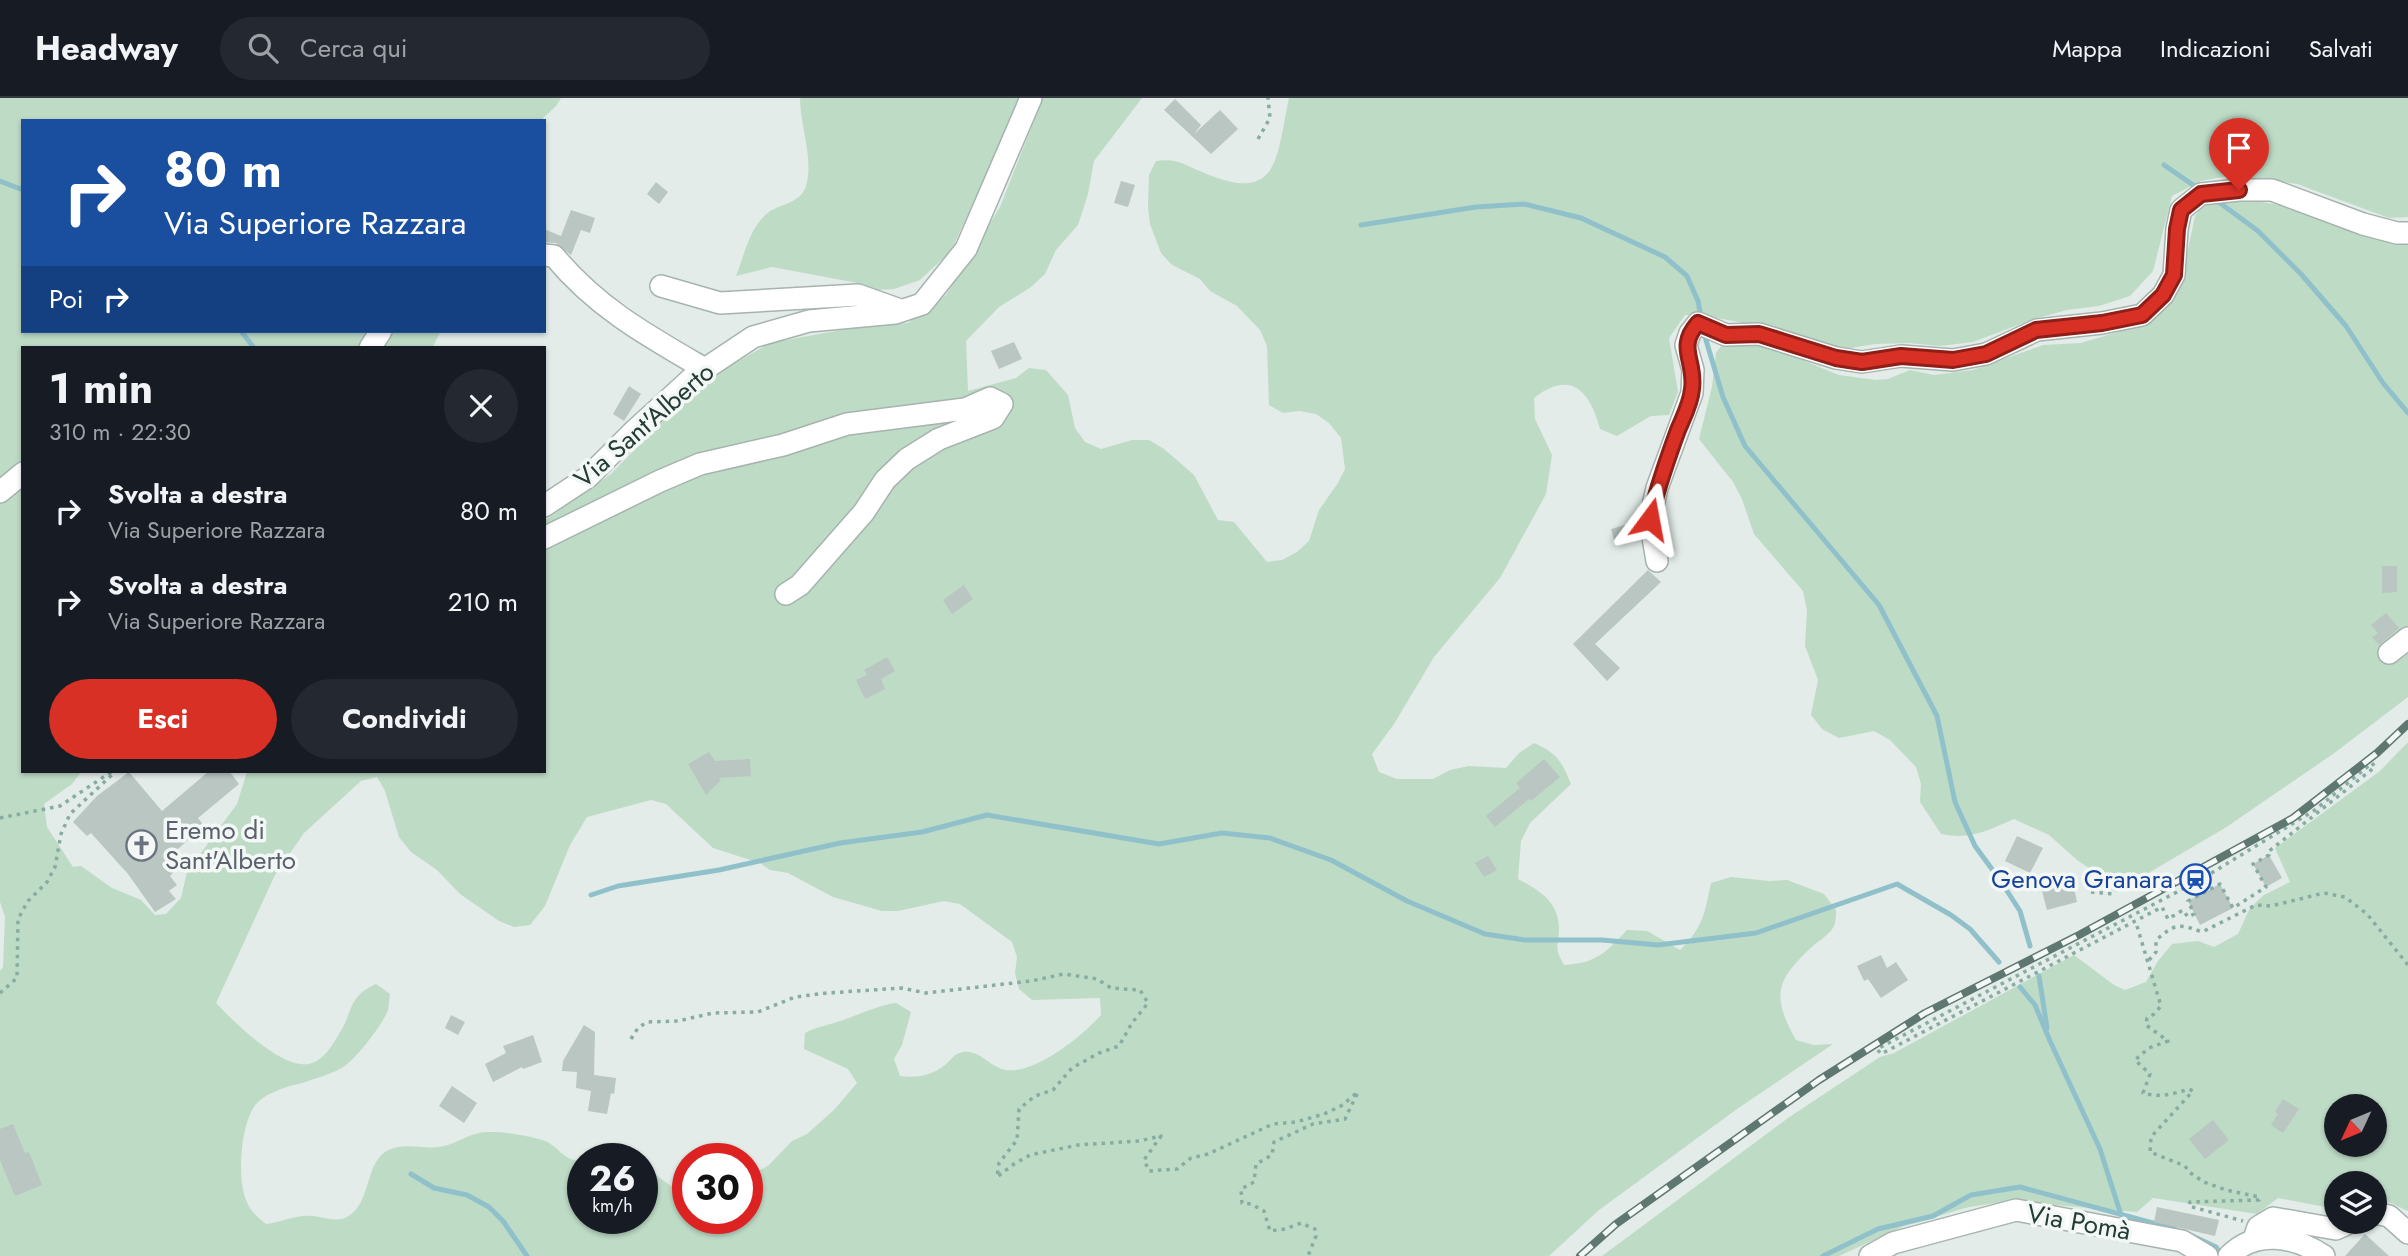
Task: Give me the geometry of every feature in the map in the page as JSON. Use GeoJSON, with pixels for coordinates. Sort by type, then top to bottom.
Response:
{"type":"FeatureCollection","features":[{"type":"Feature","properties":{"kind":"street","name":"Via Sant'Alberto"},"geometry":{"type":"LineString","coordinates":[[546,505],[588,477],[693,377],[753,337],[809,321],[895,313],[922,304],[966,249],[1031,98]]}},
{"type":"Feature","properties":{"kind":"street"},"geometry":{"type":"LineString","coordinates":[[1657,561],[1650,519],[1657,488],[1692,393],[1693,370],[1686,345],[1690,333],[1698,323],[1726,335],[1759,334],[1836,358],[1862,362],[1901,356],[1953,360],[1986,354],[2036,330],[2102,323],[2142,315],[2163,295],[2174,275],[2181,210],[2201,194],[2272,190],[2363,224],[2397,233],[2408,233]]}},
{"type":"Feature","properties":{"kind":"street"},"geometry":{"type":"LineString","coordinates":[[546,255],[554,256],[575,281],[628,324],[705,369]]}},
{"type":"Feature","properties":{"kind":"street"},"geometry":{"type":"LineString","coordinates":[[661,286],[720,303],[858,295],[902,311]]}},
{"type":"Feature","properties":{"kind":"street"},"geometry":{"type":"LineString","coordinates":[[546,537],[700,464],[783,444],[847,424],[965,409],[990,398],[1002,404],[993,418],[939,439],[907,459],[885,480],[864,512],[800,585],[786,594]]}},
{"type":"Feature","properties":{"kind":"street"},"geometry":{"type":"LineString","coordinates":[[0,492],[21,475]]}},
{"type":"Feature","properties":{"kind":"street"},"geometry":{"type":"LineString","coordinates":[[2389,653],[2408,638]]}},
{"type":"Feature","properties":{"kind":"street","name":"Via Pomà"},"geometry":{"type":"LineString","coordinates":[[1870,1256],[1893,1243],[2016,1210],[2182,1241],[2207,1256]]}},
{"type":"Feature","properties":{"kind":"street"},"geometry":{"type":"LineString","coordinates":[[2387,1216],[2404,1228]]}},
{"type":"Feature","properties":{"kind":"street"},"geometry":{"type":"LineString","coordinates":[[2232,1253],[2273,1218],[2324,1227]]}},
{"type":"Feature","properties":{"kind":"street"},"geometry":{"type":"LineString","coordinates":[[2256,1233],[2299,1242],[2324,1256]]}},
{"type":"Feature","properties":{"kind":"path"},"geometry":{"type":"LineString","coordinates":[[1258,139],[1270,118],[1268,98]]}},
{"type":"Feature","properties":{"kind":"path"},"geometry":{"type":"LineString","coordinates":[[2233,915],[2236,906],[2266,887],[2253,864],[2269,855],[2268,852],[2375,767],[2372,763],[2315,810],[2200,880],[1877,1049],[1881,1054],[2162,907],[2168,919],[2183,910],[2188,917],[2194,914],[2188,901],[2220,884],[2232,908],[2236,906]]}},
{"type":"Feature","properties":{"kind":"path"},"geometry":{"type":"LineString","coordinates":[[0,818],[60,806],[111,773]]}},
{"type":"Feature","properties":{"kind":"path"},"geometry":{"type":"LineString","coordinates":[[0,993],[17,978],[18,919],[28,901],[47,882],[55,867],[61,834],[70,814],[112,773]]}},
{"type":"Feature","properties":{"kind":"path"},"geometry":{"type":"LineString","coordinates":[[2091,892],[2115,894]]}},
{"type":"Feature","properties":{"kind":"path"},"geometry":{"type":"LineString","coordinates":[[2148,960],[2156,952],[2156,940],[2170,928],[2182,925],[2202,932],[2256,905],[2271,906],[2324,893],[2345,897],[2367,914],[2408,965]]}},
{"type":"Feature","properties":{"kind":"path"},"geometry":{"type":"LineString","coordinates":[[2137,926],[2161,1006],[2147,1018],[2146,1025],[2168,1041],[2148,1048],[2135,1060],[2150,1074],[2143,1093],[2154,1096],[2189,1089],[2193,1091],[2151,1137],[2150,1152],[2185,1166],[2204,1182],[2259,1196],[2259,1200],[2190,1202],[2189,1206],[2226,1215],[2256,1233]]}},
{"type":"Feature","properties":{"kind":"path"},"geometry":{"type":"LineString","coordinates":[[631,1039],[638,1028],[647,1022],[678,1021],[713,1013],[758,1012],[795,997],[827,993],[902,988],[926,993],[1063,975],[1097,979],[1111,988],[1140,990],[1148,1003],[1119,1046],[1099,1053],[1072,1068],[1053,1090],[1035,1096],[1019,1110],[1017,1140],[999,1163],[997,1177],[1030,1155],[1078,1145],[1139,1141],[1161,1136],[1144,1160],[1149,1171],[1177,1169],[1191,1158],[1208,1154],[1273,1124],[1296,1122],[1333,1110],[1358,1092],[1345,1119],[1312,1124],[1274,1142],[1272,1155],[1256,1164],[1254,1182],[1241,1189],[1242,1203],[1251,1204],[1264,1211],[1270,1231],[1301,1223],[1315,1229],[1316,1236],[1308,1256]]}},
{"type":"Feature","properties":{"kind":"green space"},"geometry":{"type":"Polygon","coordinates":[[[0,98],[561,98],[542,119],[21,119],[21,333],[440,333],[433,346],[21,346],[21,773],[80,773],[72,784],[44,804],[47,827],[73,867],[81,866],[112,888],[141,900],[155,915],[166,914],[181,898],[187,872],[237,804],[247,773],[546,773],[546,520],[611,474],[673,410],[724,369],[770,343],[852,328],[908,323],[946,295],[1000,207],[1043,98],[1142,98],[1094,161],[1088,194],[1078,225],[1056,250],[1045,274],[1031,287],[999,307],[966,341],[968,391],[1016,378],[1029,368],[1046,370],[1068,395],[1075,428],[1085,442],[1101,449],[1132,440],[1149,440],[1164,449],[1194,475],[1218,520],[1234,522],[1267,562],[1282,560],[1309,541],[1319,510],[1345,469],[1341,438],[1329,423],[1316,414],[1299,411],[1283,413],[1269,405],[1267,346],[1260,330],[1237,306],[1210,291],[1200,279],[1172,265],[1161,253],[1150,224],[1149,175],[1156,161],[1169,160],[1228,181],[1247,183],[1260,179],[1270,170],[1276,157],[1289,98],[2408,98],[2408,217],[2389,218],[2297,184],[2233,175],[2201,181],[2172,196],[2153,271],[2130,296],[2099,306],[2067,310],[2034,319],[1973,342],[1940,346],[1875,344],[1838,350],[1781,330],[1701,315],[1685,315],[1669,338],[1678,392],[1669,415],[1651,416],[1617,436],[1600,429],[1591,404],[1577,388],[1559,385],[1534,398],[1535,419],[1552,455],[1546,494],[1500,578],[1434,657],[1394,724],[1372,754],[1379,772],[1397,779],[1433,779],[1450,770],[1469,766],[1506,768],[1519,753],[1534,743],[1558,759],[1571,784],[1530,823],[1521,841],[1518,879],[1546,898],[1555,911],[1559,928],[1558,950],[1564,965],[1593,959],[1613,945],[1627,930],[1647,931],[1680,950],[1698,927],[1705,911],[1711,883],[1731,877],[1787,880],[1824,894],[1836,910],[1833,929],[1792,968],[1781,988],[1783,1011],[1796,1040],[1814,1045],[1833,1044],[1737,1109],[1599,1210],[1549,1256],[0,1256],[0,971],[3,967],[5,917],[0,902],[0,98]],[[377,777],[361,781],[304,833],[275,875],[216,1003],[272,1052],[298,1064],[309,1064],[319,1060],[330,1048],[360,994],[376,984],[390,994],[388,1010],[381,1023],[351,1061],[325,1076],[273,1092],[262,1098],[252,1110],[242,1149],[243,1190],[254,1214],[266,1224],[301,1216],[345,1218],[360,1204],[376,1162],[382,1154],[403,1146],[443,1146],[474,1134],[493,1132],[548,1142],[567,1157],[567,1234],[658,1234],[658,1177],[672,1186],[672,1234],[763,1234],[763,1169],[792,1141],[807,1134],[834,1110],[857,1083],[848,1069],[804,1049],[805,1033],[896,1003],[911,1012],[902,1045],[894,1059],[900,1076],[912,1077],[934,1072],[964,1052],[977,1054],[1006,1070],[1031,1066],[1071,1043],[1101,1015],[1100,998],[1032,1000],[1019,989],[1015,973],[1017,957],[1012,942],[960,904],[944,901],[898,911],[882,911],[833,897],[788,873],[770,870],[760,863],[713,848],[666,804],[651,800],[587,817],[570,845],[545,906],[530,925],[514,927],[499,921],[460,894],[437,870],[411,852],[399,837],[385,791],[377,777]]]}},
{"type":"Feature","properties":{"kind":"green space"},"geometry":{"type":"Polygon","coordinates":[[[800,98],[1022,98],[951,251],[920,280],[894,289],[878,290],[863,284],[772,267],[736,276],[758,223],[772,210],[797,199],[806,186],[808,153],[800,98]]]}},
{"type":"Feature","properties":{"kind":"green space"},"geometry":{"type":"Polygon","coordinates":[[[2210,198],[2293,207],[2408,243],[2408,697],[2333,754],[2225,828],[2116,892],[2103,886],[2092,870],[2049,835],[2014,819],[1970,835],[1941,834],[1920,802],[1921,784],[1916,767],[1890,740],[1874,731],[1839,738],[1822,729],[1811,715],[1818,680],[1805,646],[1807,610],[1803,591],[1754,534],[1733,482],[1699,439],[1712,387],[1716,353],[1723,343],[1758,342],[1839,375],[1876,380],[1888,379],[1910,370],[1934,375],[1973,370],[2043,345],[2081,343],[2121,331],[2151,318],[2181,283],[2195,216],[2210,198]]]}},
{"type":"Feature","properties":{"kind":"green space"},"geometry":{"type":"Polygon","coordinates":[[[2408,742],[2408,1211],[2387,1202],[2387,1171],[2324,1171],[2324,1207],[2278,1198],[2257,1214],[2153,1198],[2137,1212],[2009,1201],[1969,1207],[1904,1226],[1839,1256],[1602,1256],[1788,1118],[1880,1057],[1894,1053],[2074,955],[2114,985],[2125,990],[2146,982],[2172,944],[2198,941],[2214,947],[2238,934],[2250,908],[2264,895],[2290,882],[2275,848],[2380,771],[2408,742]]]}},
{"type":"Feature","properties":{"kind":"building"},"geometry":{"type":"Polygon","coordinates":[[[1175,99],[1201,125],[1194,134],[1220,110],[1238,129],[1211,154],[1164,110],[1175,99]]]}},
{"type":"Feature","properties":{"kind":"building"},"geometry":{"type":"Polygon","coordinates":[[[1121,181],[1135,185],[1128,207],[1114,203],[1121,181]]]}},
{"type":"Feature","properties":{"kind":"building"},"geometry":{"type":"Polygon","coordinates":[[[656,182],[668,192],[659,204],[647,194],[656,182]]]}},
{"type":"Feature","properties":{"kind":"building"},"geometry":{"type":"Polygon","coordinates":[[[571,210],[595,218],[590,233],[581,230],[571,255],[556,243],[546,242],[546,230],[561,236],[571,210]]]}},
{"type":"Feature","properties":{"kind":"building"},"geometry":{"type":"Polygon","coordinates":[[[1014,342],[1022,359],[999,369],[991,351],[1014,342]]]}},
{"type":"Feature","properties":{"kind":"building"},"geometry":{"type":"Polygon","coordinates":[[[629,386],[641,394],[624,421],[613,414],[629,386]]]}},
{"type":"Feature","properties":{"kind":"building"},"geometry":{"type":"Polygon","coordinates":[[[1625,525],[1630,541],[1615,544],[1611,529],[1625,525]]]}},
{"type":"Feature","properties":{"kind":"building"},"geometry":{"type":"Polygon","coordinates":[[[2382,566],[2397,566],[2397,592],[2382,593],[2382,566]]]}},
{"type":"Feature","properties":{"kind":"building"},"geometry":{"type":"Polygon","coordinates":[[[1648,570],[1661,582],[1595,644],[1620,668],[1607,681],[1573,644],[1648,570]]]}},
{"type":"Feature","properties":{"kind":"building"},"geometry":{"type":"Polygon","coordinates":[[[964,585],[973,599],[952,614],[943,600],[964,585]]]}},
{"type":"Feature","properties":{"kind":"building"},"geometry":{"type":"Polygon","coordinates":[[[2386,613],[2399,628],[2379,645],[2372,637],[2378,633],[2371,625],[2386,613]]]}},
{"type":"Feature","properties":{"kind":"building"},"geometry":{"type":"Polygon","coordinates":[[[887,657],[895,671],[881,679],[885,689],[865,699],[856,680],[867,675],[864,670],[887,657]]]}},
{"type":"Feature","properties":{"kind":"building"},"geometry":{"type":"Polygon","coordinates":[[[709,752],[715,761],[750,759],[751,776],[719,778],[721,780],[706,795],[688,764],[709,752]]]}},
{"type":"Feature","properties":{"kind":"building"},"geometry":{"type":"Polygon","coordinates":[[[1544,759],[1560,777],[1495,827],[1486,816],[1520,788],[1516,783],[1544,759]]]}},
{"type":"Feature","properties":{"kind":"building","name":"Eremo di Sant'Alberto"},"geometry":{"type":"Polygon","coordinates":[[[130,773],[162,811],[207,773],[231,773],[239,784],[198,818],[204,826],[172,854],[181,865],[170,876],[177,885],[169,891],[176,899],[155,912],[128,874],[91,833],[87,836],[73,822],[97,796],[130,773]]]}},
{"type":"Feature","properties":{"kind":"building"},"geometry":{"type":"Polygon","coordinates":[[[2017,836],[2043,848],[2030,873],[2005,861],[2017,836]]]}},
{"type":"Feature","properties":{"kind":"building"},"geometry":{"type":"Polygon","coordinates":[[[2269,855],[2282,878],[2266,887],[2253,864],[2269,855]]]}},
{"type":"Feature","properties":{"kind":"building"},"geometry":{"type":"Polygon","coordinates":[[[1488,856],[1497,870],[1484,877],[1475,863],[1488,856]]]}},
{"type":"Feature","properties":{"kind":"building"},"geometry":{"type":"Polygon","coordinates":[[[2073,883],[2077,902],[2047,910],[2042,891],[2073,883]]]}},
{"type":"Feature","properties":{"kind":"building"},"geometry":{"type":"Polygon","coordinates":[[[2220,884],[2233,908],[2200,925],[2188,901],[2220,884]]]}},
{"type":"Feature","properties":{"kind":"building"},"geometry":{"type":"Polygon","coordinates":[[[1881,955],[1887,968],[1896,962],[1908,980],[1881,998],[1868,979],[1864,981],[1857,966],[1881,955]]]}},
{"type":"Feature","properties":{"kind":"building"},"geometry":{"type":"Polygon","coordinates":[[[451,1015],[465,1022],[458,1035],[445,1028],[451,1015]]]}},
{"type":"Feature","properties":{"kind":"building"},"geometry":{"type":"Polygon","coordinates":[[[584,1025],[595,1032],[594,1075],[616,1078],[607,1114],[588,1111],[591,1091],[576,1088],[577,1072],[562,1071],[563,1061],[584,1025]]]}},
{"type":"Feature","properties":{"kind":"building"},"geometry":{"type":"Polygon","coordinates":[[[533,1035],[542,1062],[523,1069],[522,1067],[493,1082],[485,1064],[506,1053],[503,1046],[533,1035]]]}},
{"type":"Feature","properties":{"kind":"building"},"geometry":{"type":"Polygon","coordinates":[[[452,1086],[477,1103],[464,1123],[439,1106],[452,1086]]]}},
{"type":"Feature","properties":{"kind":"building"},"geometry":{"type":"Polygon","coordinates":[[[2283,1099],[2299,1109],[2283,1133],[2271,1125],[2283,1099]]]}},
{"type":"Feature","properties":{"kind":"building"},"geometry":{"type":"Polygon","coordinates":[[[2213,1120],[2229,1140],[2205,1159],[2189,1139],[2213,1120]]]}},
{"type":"Feature","properties":{"kind":"building"},"geometry":{"type":"Polygon","coordinates":[[[13,1124],[25,1153],[29,1152],[42,1185],[15,1196],[0,1160],[0,1129],[13,1124]]]}},
{"type":"Feature","properties":{"kind":"building"},"geometry":{"type":"Polygon","coordinates":[[[2157,1207],[2219,1220],[2215,1236],[2154,1222],[2157,1207]]]}},
{"type":"Feature","properties":{"kind":"building"},"geometry":{"type":"Polygon","coordinates":[[[2365,1234],[2389,1256],[2345,1256],[2365,1234]]]}},
{"type":"Feature","properties":{"kind":"waterway"},"geometry":{"type":"LineString","coordinates":[[2164,165],[2199,189]]}},
{"type":"Feature","properties":{"kind":"waterway"},"geometry":{"type":"LineString","coordinates":[[0,181],[21,189]]}},
{"type":"Feature","properties":{"kind":"waterway"},"geometry":{"type":"LineString","coordinates":[[2216,200],[2258,231],[2301,274],[2346,326],[2383,383],[2408,413]]}},
{"type":"Feature","properties":{"kind":"waterway"},"geometry":{"type":"LineString","coordinates":[[1361,225],[1476,207],[1524,204],[1581,218],[1665,257],[1687,276],[1698,301],[1701,317]]}},
{"type":"Feature","properties":{"kind":"waterway"},"geometry":{"type":"LineString","coordinates":[[1703,330],[1723,397],[1745,446],[1879,605],[1937,716],[1955,802],[1975,846],[2020,911],[2030,946]]}},
{"type":"Feature","properties":{"kind":"waterway"},"geometry":{"type":"LineString","coordinates":[[243,333],[252,346]]}},
{"type":"Feature","properties":{"kind":"waterway"},"geometry":{"type":"LineString","coordinates":[[591,895],[618,886],[719,870],[840,843],[922,832],[987,815],[1159,844],[1222,833],[1270,838],[1331,860],[1407,901],[1485,934],[1525,940],[1602,940],[1658,945],[1756,933],[1897,884],[1970,929],[1999,962]]}},
{"type":"Feature","properties":{"kind":"waterway"},"geometry":{"type":"LineString","coordinates":[[2039,976],[2047,1028]]}},
{"type":"Feature","properties":{"kind":"waterway"},"geometry":{"type":"LineString","coordinates":[[2020,987],[2035,1005],[2100,1149],[2121,1215]]}},
{"type":"Feature","properties":{"kind":"waterway"},"geometry":{"type":"LineString","coordinates":[[411,1174],[434,1188],[467,1195],[489,1207],[503,1221],[527,1256]]}},
{"type":"Feature","properties":{"kind":"waterway"},"geometry":{"type":"LineString","coordinates":[[1823,1256],[1878,1229],[1933,1216],[1971,1195],[2020,1187],[2175,1229]]}},
{"type":"Feature","properties":{"kind":"waterway"},"geometry":{"type":"LineString","coordinates":[[2184,1232],[2216,1247],[2222,1256]]}},
{"type":"Feature","properties":{"kind":"railway"},"geometry":{"type":"LineString","coordinates":[[1580,1256],[1616,1224],[1819,1080],[1925,1013],[2079,935],[2293,818],[2377,753],[2408,724]]}},
{"type":"Feature","properties":{"kind":"place","name":"Eremo di Sant'Alberto"},"geometry":{"type":"Point","coordinates":[142,845]}},
{"type":"Feature","properties":{"kind":"place","name":"Genova Granara"},"geometry":{"type":"Point","coordinates":[2196,879]}},
{"type":"Feature","properties":{"kind":"route"},"geometry":{"type":"LineString","coordinates":[[1650,519],[1657,488],[1692,393],[1693,370],[1686,345],[1690,333],[1698,323],[1726,335],[1759,334],[1836,358],[1862,362],[1901,356],[1953,360],[1986,354],[2036,330],[2102,323],[2142,315],[2163,295],[2174,275],[2181,210],[2201,194],[2239,190]]}}]}
